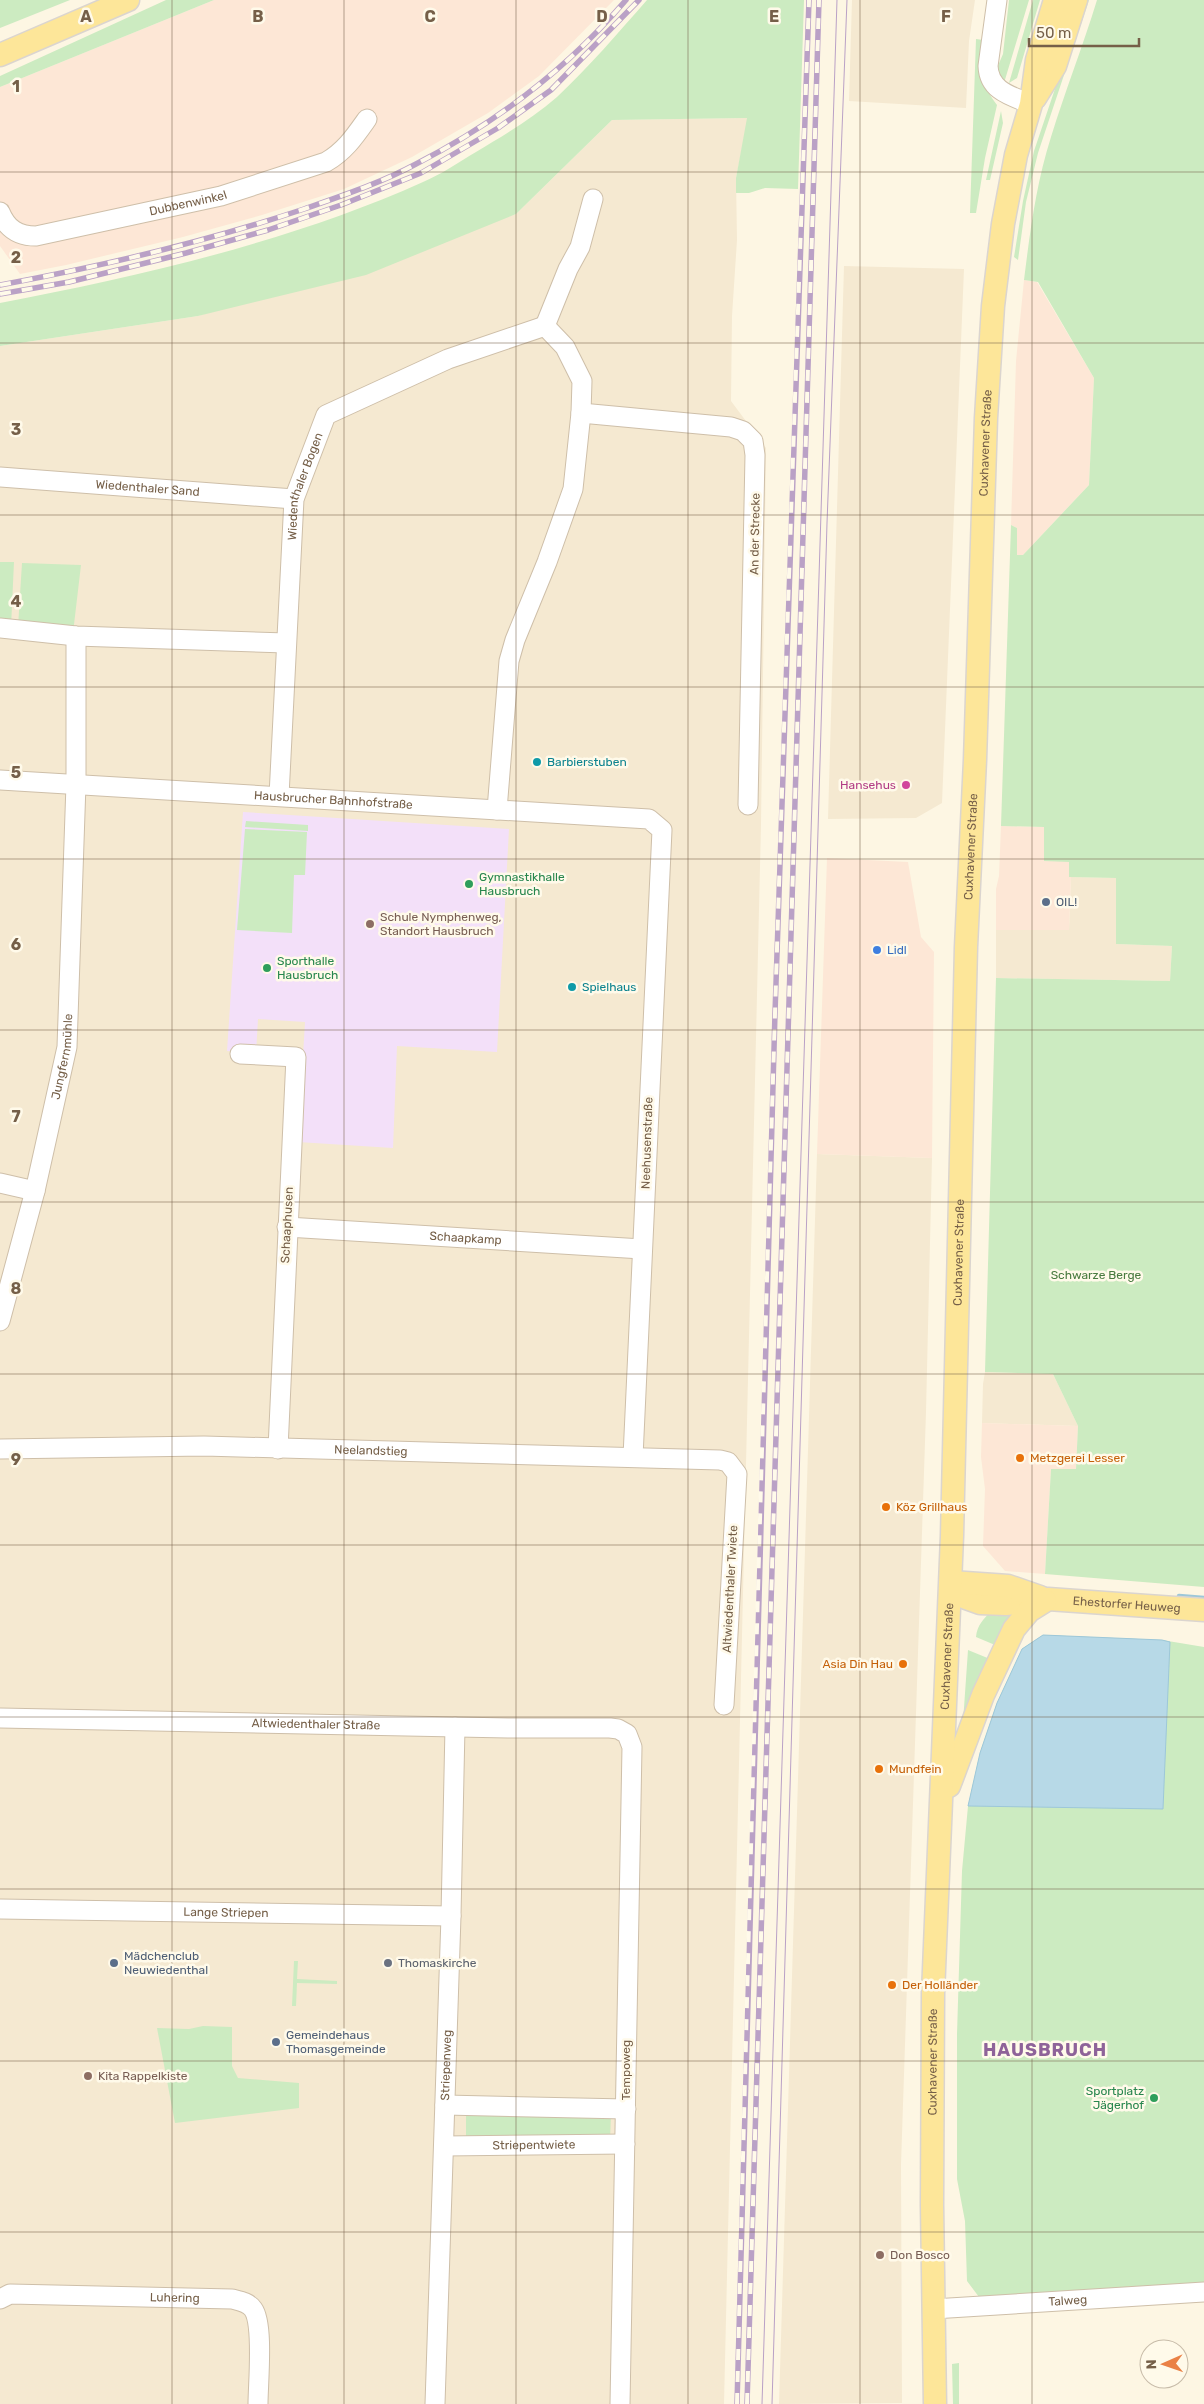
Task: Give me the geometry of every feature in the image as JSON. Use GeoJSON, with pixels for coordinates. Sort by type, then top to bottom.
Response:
{"type":"FeatureCollection","features":[{"type":"Feature","properties":{"kind":"main road"},"geometry":{"type":"LineString","coordinates":[[0,56],[128,0]]}},
{"type":"Feature","properties":{"kind":"main road","name":"Cuxhavener Straße"},"geometry":{"type":"LineString","coordinates":[[935,2404],[933,2309],[933,1994],[951,1582],[966,947],[975,760],[986,409],[999,246],[1014,164],[1031,104],[1037,60],[1055,0]]}},
{"type":"Feature","properties":{"kind":"main road","name":"Cuxhavener Straße"},"geometry":{"type":"LineString","coordinates":[[1031,104],[1055,66],[1076,0]]}},
{"type":"Feature","properties":{"kind":"main road","name":"Ehestorfer Heuweg"},"geometry":{"type":"LineString","coordinates":[[951,1582],[966,1598],[974,1602],[1006,1604],[1048,1599],[1204,1610]]}},
{"type":"Feature","properties":{"kind":"main road"},"geometry":{"type":"LineString","coordinates":[[941,1808],[983,1695],[1014,1629],[1030,1611],[1048,1599]]}},
{"type":"Feature","properties":{"kind":"street"},"geometry":{"type":"LineString","coordinates":[[997,0],[989,58],[989,76],[998,90],[1031,104]]}},
{"type":"Feature","properties":{"kind":"street","name":"Dubbenwinkel"},"geometry":{"type":"LineString","coordinates":[[0,212],[3,220],[18,234],[36,236],[221,196],[326,162],[345,148],[367,119]]}},
{"type":"Feature","properties":{"kind":"street"},"geometry":{"type":"LineString","coordinates":[[497,810],[509,661],[515,640],[547,562],[573,489],[581,413],[582,381],[565,347],[545,326],[568,269],[580,247],[593,199]]}},
{"type":"Feature","properties":{"kind":"street","name":"Wiedenthaler Bogen"},"geometry":{"type":"LineString","coordinates":[[279,796],[294,498],[326,415],[448,359],[545,326]]}},
{"type":"Feature","properties":{"kind":"street","name":"An der Strecke"},"geometry":{"type":"LineString","coordinates":[[581,413],[731,427],[743,431],[753,441],[756,494],[748,805]]}},
{"type":"Feature","properties":{"kind":"street","name":"Wiedenthaler Sand"},"geometry":{"type":"LineString","coordinates":[[0,477],[294,498]]}},
{"type":"Feature","properties":{"kind":"street"},"geometry":{"type":"LineString","coordinates":[[0,628],[76,636],[286,643]]}},
{"type":"Feature","properties":{"kind":"street"},"geometry":{"type":"LineString","coordinates":[[76,636],[76,784]]}},
{"type":"Feature","properties":{"kind":"street","name":"Hausbrucher Bahnhofstraße"},"geometry":{"type":"LineString","coordinates":[[0,780],[649,819],[662,830]]}},
{"type":"Feature","properties":{"kind":"street","name":"Jungfernmühle"},"geometry":{"type":"LineString","coordinates":[[0,1321],[35,1191],[67,1047],[76,784]]}},
{"type":"Feature","properties":{"kind":"street","name":"Neehusenstraße"},"geometry":{"type":"LineString","coordinates":[[633,1457],[662,830]]}},
{"type":"Feature","properties":{"kind":"street","name":"Schaaphusen"},"geometry":{"type":"LineString","coordinates":[[240,1054],[296,1057],[278,1449]]}},
{"type":"Feature","properties":{"kind":"street"},"geometry":{"type":"LineString","coordinates":[[0,1183],[35,1191]]}},
{"type":"Feature","properties":{"kind":"street","name":"Schaapkamp"},"geometry":{"type":"LineString","coordinates":[[287,1227],[642,1249]]}},
{"type":"Feature","properties":{"kind":"street","name":"Neelandstieg"},"geometry":{"type":"LineString","coordinates":[[0,1448],[204,1446],[720,1460],[728,1462],[737,1474]]}},
{"type":"Feature","properties":{"kind":"street","name":"Altwiedenthaler Twiete"},"geometry":{"type":"LineString","coordinates":[[724,1705],[737,1474]]}},
{"type":"Feature","properties":{"kind":"street","name":"Altwiedenthaler Straße"},"geometry":{"type":"LineString","coordinates":[[0,1718],[610,1728],[622,1731],[630,1737]]}},
{"type":"Feature","properties":{"kind":"street","name":"Striepenweg"},"geometry":{"type":"LineString","coordinates":[[435,2404],[451,1916],[455,1726]]}},
{"type":"Feature","properties":{"kind":"street","name":"Tempoweg"},"geometry":{"type":"LineString","coordinates":[[620,2404],[621,2241],[626,2109],[632,1748],[630,1737]]}},
{"type":"Feature","properties":{"kind":"street","name":"Lange Striepen"},"geometry":{"type":"LineString","coordinates":[[0,1909],[451,1916]]}},
{"type":"Feature","properties":{"kind":"street"},"geometry":{"type":"LineString","coordinates":[[445,2105],[626,2109]]}},
{"type":"Feature","properties":{"kind":"street","name":"Striepentwiete"},"geometry":{"type":"LineString","coordinates":[[444,2146],[625,2144]]}},
{"type":"Feature","properties":{"kind":"street","name":"Talweg"},"geometry":{"type":"LineString","coordinates":[[933,2309],[990,2307],[1204,2292]]}},
{"type":"Feature","properties":{"kind":"street","name":"Luhering"},"geometry":{"type":"LineString","coordinates":[[0,2299],[10,2294],[232,2300],[247,2303],[253,2308],[258,2323],[258,2404]]}},
{"type":"Feature","properties":{"kind":"shaded area"},"geometry":{"type":"Polygon","coordinates":[[[214,0],[614,0],[539,76],[488,113],[412,157],[344,189],[183,237],[20,274],[0,246],[0,87],[214,0]]]}},
{"type":"Feature","properties":{"kind":"shaded area"},"geometry":{"type":"Polygon","coordinates":[[[852,0],[975,0],[969,41],[966,108],[849,101],[852,0]]]}},
{"type":"Feature","properties":{"kind":"shaded area"},"geometry":{"type":"Polygon","coordinates":[[[748,118],[736,178],[737,240],[732,316],[731,401],[766,448],[761,824],[724,2404],[0,2404],[0,346],[198,316],[516,214],[612,120],[748,118]]]}},
{"type":"Feature","properties":{"kind":"shaded area"},"geometry":{"type":"Polygon","coordinates":[[[844,266],[964,269],[942,803],[916,818],[828,819],[844,266]]]}},
{"type":"Feature","properties":{"kind":"shaded area"},"geometry":{"type":"Polygon","coordinates":[[[1024,280],[1037,282],[1094,378],[1089,485],[1023,555],[1017,555],[1017,528],[1011,525],[1016,361],[1024,280]]]}},
{"type":"Feature","properties":{"kind":"shaded area","name":"Schule Nymphenweg, Standort Hausbruch"},"geometry":{"type":"Polygon","coordinates":[[[243,812],[509,829],[497,1052],[397,1046],[393,1148],[298,1142],[305,1022],[258,1019],[256,1053],[227,1051],[243,812]]]}},
{"type":"Feature","properties":{"kind":"shaded area","name":"OIL!"},"geometry":{"type":"Polygon","coordinates":[[[1001,826],[1044,827],[1069,862],[1069,877],[1071,877],[1069,930],[996,930],[996,889],[999,876],[1001,826]]]}},
{"type":"Feature","properties":{"kind":"shaded area"},"geometry":{"type":"Polygon","coordinates":[[[827,858],[908,862],[921,937],[934,952],[932,1158],[817,1154],[827,858]]]}},
{"type":"Feature","properties":{"kind":"shaded area"},"geometry":{"type":"Polygon","coordinates":[[[1071,877],[1116,878],[1116,944],[1172,946],[1170,981],[996,978],[996,930],[1069,930],[1071,877]]]}},
{"type":"Feature","properties":{"kind":"shaded area"},"geometry":{"type":"Polygon","coordinates":[[[817,1154],[932,1158],[926,1412],[901,2165],[902,2403],[779,2404],[817,1154]]]}},
{"type":"Feature","properties":{"kind":"shaded area"},"geometry":{"type":"Polygon","coordinates":[[[985,1372],[1053,1374],[1078,1426],[982,1423],[985,1372]]]}},
{"type":"Feature","properties":{"kind":"shaded area"},"geometry":{"type":"Polygon","coordinates":[[[982,1423],[1078,1426],[1076,1470],[1051,1469],[1045,1574],[1005,1571],[983,1546],[985,1489],[981,1457],[982,1423]]]}},
{"type":"Feature","properties":{"kind":"green space"},"geometry":{"type":"Polygon","coordinates":[[[0,0],[70,0],[0,28],[0,0]]]}},
{"type":"Feature","properties":{"kind":"green space"},"geometry":{"type":"Polygon","coordinates":[[[166,0],[214,0],[0,87],[0,76],[166,0]]]}},
{"type":"Feature","properties":{"kind":"green space"},"geometry":{"type":"Polygon","coordinates":[[[647,0],[804,0],[798,189],[765,188],[749,193],[736,193],[736,178],[747,118],[612,120],[516,214],[366,275],[198,316],[0,346],[0,303],[108,281],[216,255],[322,222],[373,203],[437,175],[507,133],[548,105],[592,62],[647,0]]]}},
{"type":"Feature","properties":{"kind":"green space"},"geometry":{"type":"Polygon","coordinates":[[[1009,0],[1029,0],[1004,83],[1000,80],[997,68],[1003,54],[1009,0]]]}},
{"type":"Feature","properties":{"kind":"green space"},"geometry":{"type":"Polygon","coordinates":[[[1033,0],[1040,0],[1017,78],[1009,83],[1033,0]]]}},
{"type":"Feature","properties":{"kind":"green space"},"geometry":{"type":"Polygon","coordinates":[[[1085,0],[1089,0],[1038,153],[1026,202],[1018,260],[1014,257],[1023,201],[1034,151],[1085,0]]]}},
{"type":"Feature","properties":{"kind":"green space","name":"Schwarze Berge"},"geometry":{"type":"Polygon","coordinates":[[[1097,0],[1204,0],[1204,1587],[1045,1574],[1051,1469],[1076,1469],[1078,1426],[1053,1374],[985,1372],[996,978],[1170,981],[1172,946],[1116,944],[1116,878],[1069,877],[1069,862],[1044,861],[1044,827],[1001,826],[1011,525],[1017,528],[1017,555],[1023,555],[1089,485],[1094,378],[1038,282],[1024,280],[1041,172],[1056,120],[1097,0]]]}},
{"type":"Feature","properties":{"kind":"green space"},"geometry":{"type":"Polygon","coordinates":[[[976,39],[983,40],[981,74],[986,88],[997,105],[985,158],[976,213],[970,213],[976,39]]]}},
{"type":"Feature","properties":{"kind":"green space"},"geometry":{"type":"Polygon","coordinates":[[[1001,111],[1003,123],[990,180],[986,180],[1001,111]]]}},
{"type":"Feature","properties":{"kind":"green space"},"geometry":{"type":"Polygon","coordinates":[[[0,562],[14,562],[11,627],[0,626],[0,562]]]}},
{"type":"Feature","properties":{"kind":"green space"},"geometry":{"type":"Polygon","coordinates":[[[22,563],[81,565],[73,633],[18,627],[22,563]]]}},
{"type":"Feature","properties":{"kind":"green space"},"geometry":{"type":"Polygon","coordinates":[[[246,821],[308,825],[308,831],[245,827],[246,821]]]}},
{"type":"Feature","properties":{"kind":"green space"},"geometry":{"type":"Polygon","coordinates":[[[245,829],[307,832],[305,875],[294,875],[292,933],[237,930],[245,829]]]}},
{"type":"Feature","properties":{"kind":"green space"},"geometry":{"type":"Polygon","coordinates":[[[991,1611],[1013,1613],[995,1645],[976,1637],[979,1626],[991,1611]]]}},
{"type":"Feature","properties":{"kind":"green space"},"geometry":{"type":"Polygon","coordinates":[[[1043,1635],[1162,1640],[1204,1647],[1204,2283],[979,2297],[967,2281],[965,2221],[957,2179],[957,2034],[962,1871],[968,1806],[980,1753],[997,1703],[1022,1649],[1043,1635]]]}},
{"type":"Feature","properties":{"kind":"green space"},"geometry":{"type":"Polygon","coordinates":[[[968,1650],[990,1659],[963,1722],[968,1650]]]}},
{"type":"Feature","properties":{"kind":"green space"},"geometry":{"type":"Polygon","coordinates":[[[294,1961],[298,1961],[297,1979],[337,1981],[337,1984],[297,1983],[296,2006],[292,2006],[294,1961]]]}},
{"type":"Feature","properties":{"kind":"green space"},"geometry":{"type":"Polygon","coordinates":[[[203,2026],[232,2027],[232,2066],[238,2078],[299,2083],[299,2108],[175,2123],[157,2028],[189,2029],[203,2026]]]}},
{"type":"Feature","properties":{"kind":"green space"},"geometry":{"type":"Polygon","coordinates":[[[466,2110],[611,2113],[610,2141],[466,2139],[466,2110]]]}},
{"type":"Feature","properties":{"kind":"green space"},"geometry":{"type":"Polygon","coordinates":[[[959,2363],[959,2404],[953,2404],[952,2364],[959,2363]]]}},
{"type":"Feature","properties":{"kind":"water"},"geometry":{"type":"Polygon","coordinates":[[[1043,1635],[1162,1640],[1170,1642],[1163,1809],[968,1806],[980,1753],[997,1703],[1022,1649],[1043,1635]]]}},
{"type":"Feature","properties":{"kind":"waterway"},"geometry":{"type":"LineString","coordinates":[[1179,1596],[1204,1598]]}},
{"type":"Feature","properties":{"kind":"tram line"},"geometry":{"type":"LineString","coordinates":[[762,2404],[837,0]]}},
{"type":"Feature","properties":{"kind":"tram line"},"geometry":{"type":"LineString","coordinates":[[772,2404],[827,523],[847,0]]}},
{"type":"Feature","properties":{"kind":"railway"},"geometry":{"type":"LineString","coordinates":[[0,285],[77,270],[191,243],[304,209],[389,177],[446,148],[474,131],[529,92],[580,49],[626,0]]}},
{"type":"Feature","properties":{"kind":"railway"},"geometry":{"type":"LineString","coordinates":[[0,294],[69,282],[186,253],[268,230],[341,205],[421,173],[498,128],[551,90],[639,0]]}},
{"type":"Feature","properties":{"kind":"railway"},"geometry":{"type":"LineString","coordinates":[[737,2404],[769,1202],[809,0]]}},
{"type":"Feature","properties":{"kind":"railway"},"geometry":{"type":"LineString","coordinates":[[747,2404],[819,0]]}},
{"type":"Feature","properties":{"kind":"place","name":"Barbierstuben"},"geometry":{"type":"Point","coordinates":[537,762]}},
{"type":"Feature","properties":{"kind":"place","name":"Hansehus"},"geometry":{"type":"Point","coordinates":[906,785]}},
{"type":"Feature","properties":{"kind":"place","name":"Gymnastikhalle Hausbruch"},"geometry":{"type":"Point","coordinates":[469,884]}},
{"type":"Feature","properties":{"kind":"place","name":"OIL!"},"geometry":{"type":"Point","coordinates":[1046,902]}},
{"type":"Feature","properties":{"kind":"place","name":"Schule Nymphenweg, Standort Hausbruch"},"geometry":{"type":"Point","coordinates":[370,924]}},
{"type":"Feature","properties":{"kind":"place","name":"Lidl"},"geometry":{"type":"Point","coordinates":[877,950]}},
{"type":"Feature","properties":{"kind":"place","name":"Sporthalle Hausbruch"},"geometry":{"type":"Point","coordinates":[267,968]}},
{"type":"Feature","properties":{"kind":"place","name":"Spielhaus"},"geometry":{"type":"Point","coordinates":[572,987]}},
{"type":"Feature","properties":{"kind":"place","name":"Metzgerei Lesser"},"geometry":{"type":"Point","coordinates":[1020,1458]}},
{"type":"Feature","properties":{"kind":"place","name":"Köz Grillhaus"},"geometry":{"type":"Point","coordinates":[886,1507]}},
{"type":"Feature","properties":{"kind":"place","name":"Asia Din Hau"},"geometry":{"type":"Point","coordinates":[903,1664]}},
{"type":"Feature","properties":{"kind":"place","name":"Mundfein"},"geometry":{"type":"Point","coordinates":[879,1769]}},
{"type":"Feature","properties":{"kind":"place","name":"Mädchenclub Neuwiedenthal"},"geometry":{"type":"Point","coordinates":[114,1963]}},
{"type":"Feature","properties":{"kind":"place","name":"Thomaskirche"},"geometry":{"type":"Point","coordinates":[388,1963]}},
{"type":"Feature","properties":{"kind":"place","name":"Der Holländer"},"geometry":{"type":"Point","coordinates":[892,1985]}},
{"type":"Feature","properties":{"kind":"place","name":"Gemeindehaus Thomasgemeinde"},"geometry":{"type":"Point","coordinates":[276,2042]}},
{"type":"Feature","properties":{"kind":"place","name":"Kita Rappelkiste"},"geometry":{"type":"Point","coordinates":[88,2076]}},
{"type":"Feature","properties":{"kind":"place","name":"Sportplatz Jägerhof"},"geometry":{"type":"Point","coordinates":[1154,2098]}},
{"type":"Feature","properties":{"kind":"place","name":"Don Bosco"},"geometry":{"type":"Point","coordinates":[880,2255]}},
{"type":"Feature","properties":{"kind":"district","name":"HAUSBRUCH"},"geometry":{"type":"Point","coordinates":[1045,2050]}}]}
